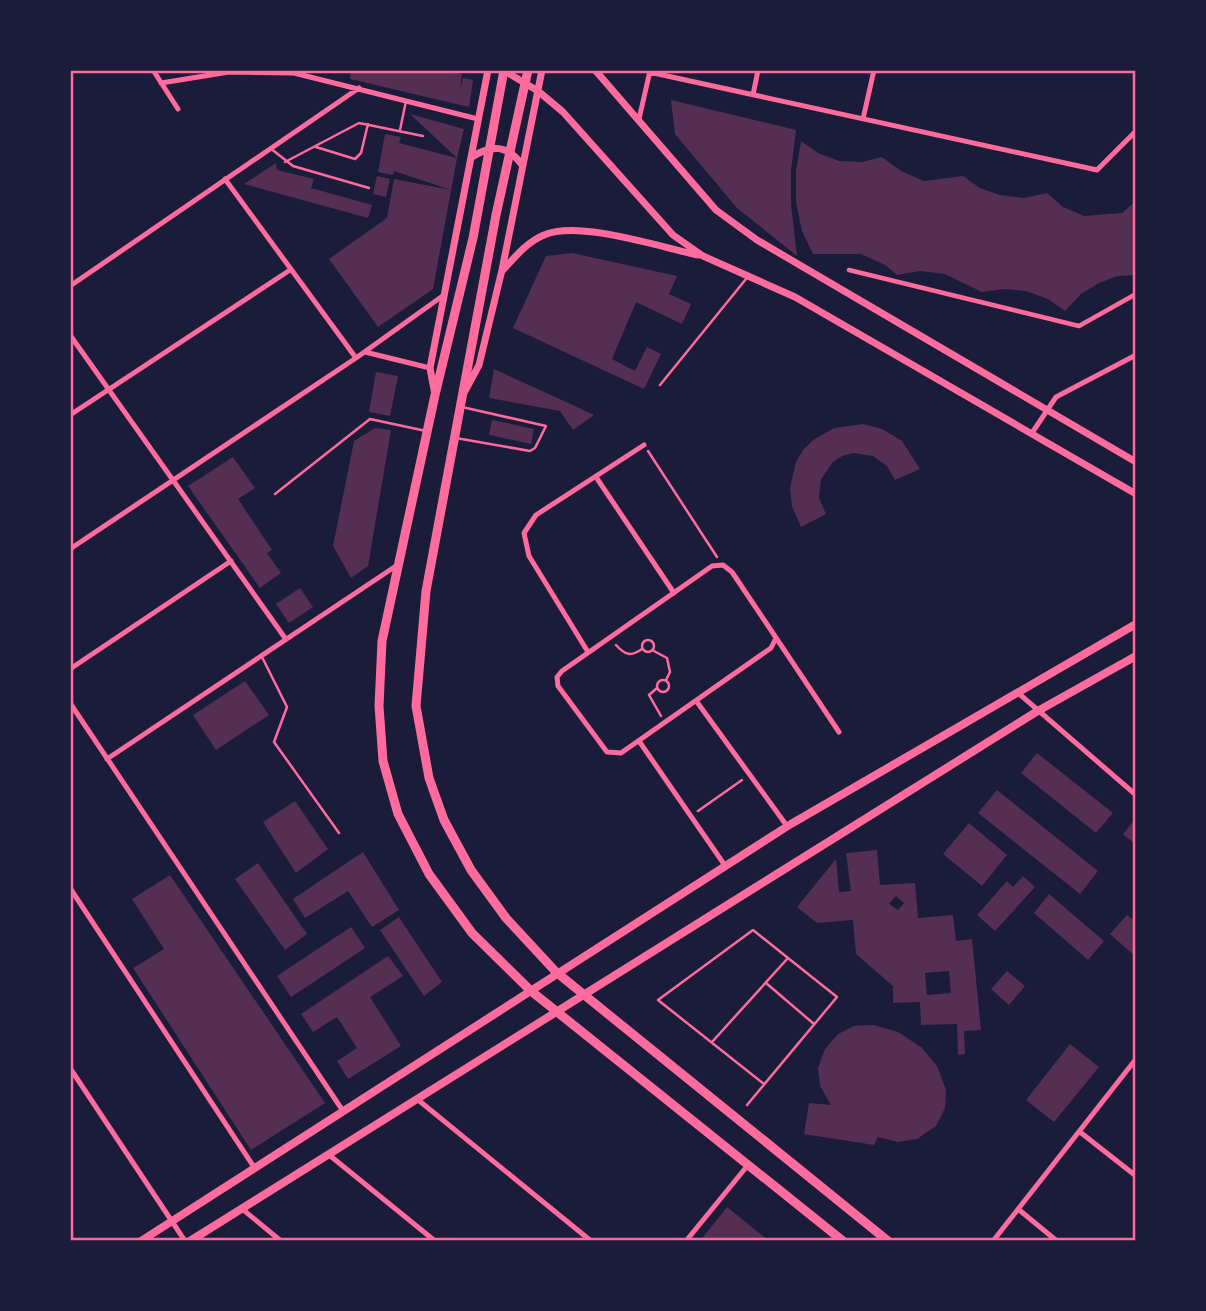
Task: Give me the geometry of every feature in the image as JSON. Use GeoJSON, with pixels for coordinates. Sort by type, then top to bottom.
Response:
{"type":"FeatureCollection","features":[{"type":"Feature","properties":{"kind":"main road"},"geometry":{"type":"LineString","coordinates":[[503,70],[460,302],[426,431],[382,641],[379,706],[383,761],[398,814],[429,874],[472,933],[531,991],[844,1241]]}},
{"type":"Feature","properties":{"kind":"main road"},"geometry":{"type":"LineString","coordinates":[[528,70],[479,306],[426,591],[416,681],[416,706],[429,778],[444,820],[471,870],[506,918],[556,972],[888,1241]]}},
{"type":"Feature","properties":{"kind":"main road"},"geometry":{"type":"LineString","coordinates":[[141,1241],[787,826],[1136,624]]}},
{"type":"Feature","properties":{"kind":"main road"},"geometry":{"type":"LineString","coordinates":[[188,1241],[1036,712],[1135,658]]}},
{"type":"Feature","properties":{"kind":"street"},"geometry":{"type":"LineString","coordinates":[[153,70],[178,110]]}},
{"type":"Feature","properties":{"kind":"street"},"geometry":{"type":"LineString","coordinates":[[435,395],[430,368],[488,70]]}},
{"type":"Feature","properties":{"kind":"street"},"geometry":{"type":"LineString","coordinates":[[503,70],[538,91],[563,112],[673,235],[703,256],[795,298],[1136,494]]}},
{"type":"Feature","properties":{"kind":"street"},"geometry":{"type":"LineString","coordinates":[[465,391],[479,365],[502,270],[542,70]]}},
{"type":"Feature","properties":{"kind":"street"},"geometry":{"type":"LineString","coordinates":[[595,70],[716,210],[757,240],[1136,462]]}},
{"type":"Feature","properties":{"kind":"street"},"geometry":{"type":"LineString","coordinates":[[753,95],[758,70]]}},
{"type":"Feature","properties":{"kind":"street"},"geometry":{"type":"LineString","coordinates":[[863,119],[874,70]]}},
{"type":"Feature","properties":{"kind":"street"},"geometry":{"type":"LineString","coordinates":[[639,119],[650,71],[1097,170],[1136,131]]}},
{"type":"Feature","properties":{"kind":"street"},"geometry":{"type":"LineString","coordinates":[[161,83],[229,72],[294,73],[478,119]]}},
{"type":"Feature","properties":{"kind":"street"},"geometry":{"type":"LineString","coordinates":[[70,286],[359,88]]}},
{"type":"Feature","properties":{"kind":"street"},"geometry":{"type":"LineString","coordinates":[[472,157],[484,149],[497,147],[515,156],[522,165]]}},
{"type":"Feature","properties":{"kind":"street"},"geometry":{"type":"LineString","coordinates":[[225,178],[356,358]]}},
{"type":"Feature","properties":{"kind":"street"},"geometry":{"type":"LineString","coordinates":[[502,270],[522,249],[542,235],[561,230],[581,230],[703,256]]}},
{"type":"Feature","properties":{"kind":"street"},"geometry":{"type":"LineString","coordinates":[[70,415],[290,270]]}},
{"type":"Feature","properties":{"kind":"street"},"geometry":{"type":"LineString","coordinates":[[849,271],[1079,326],[1136,294]]}},
{"type":"Feature","properties":{"kind":"street"},"geometry":{"type":"LineString","coordinates":[[70,549],[173,477],[365,352],[446,294]]}},
{"type":"Feature","properties":{"kind":"street"},"geometry":{"type":"LineString","coordinates":[[70,335],[285,638]]}},
{"type":"Feature","properties":{"kind":"street"},"geometry":{"type":"LineString","coordinates":[[365,352],[430,368]]}},
{"type":"Feature","properties":{"kind":"street"},"geometry":{"type":"LineString","coordinates":[[1032,433],[1045,408],[1056,397],[1136,355]]}},
{"type":"Feature","properties":{"kind":"street"},"geometry":{"type":"LineString","coordinates":[[588,652],[529,556],[524,533],[536,515],[644,445]]}},
{"type":"Feature","properties":{"kind":"street"},"geometry":{"type":"LineString","coordinates":[[596,477],[674,593]]}},
{"type":"Feature","properties":{"kind":"street"},"geometry":{"type":"LineString","coordinates":[[70,669],[231,561]]}},
{"type":"Feature","properties":{"kind":"street"},"geometry":{"type":"LineString","coordinates":[[775,640],[771,648],[621,753],[607,752],[558,686],[557,677],[562,671],[712,566],[723,565],[732,572],[839,732]]}},
{"type":"Feature","properties":{"kind":"street"},"geometry":{"type":"LineString","coordinates":[[107,759],[260,654],[396,566]]}},
{"type":"Feature","properties":{"kind":"street"},"geometry":{"type":"LineString","coordinates":[[1017,692],[1036,712],[1136,795]]}},
{"type":"Feature","properties":{"kind":"street"},"geometry":{"type":"LineString","coordinates":[[697,702],[787,826]]}},
{"type":"Feature","properties":{"kind":"street"},"geometry":{"type":"LineString","coordinates":[[70,703],[343,1111]]}},
{"type":"Feature","properties":{"kind":"street"},"geometry":{"type":"LineString","coordinates":[[639,741],[726,867]]}},
{"type":"Feature","properties":{"kind":"street"},"geometry":{"type":"LineString","coordinates":[[70,888],[254,1167]]}},
{"type":"Feature","properties":{"kind":"street"},"geometry":{"type":"LineString","coordinates":[[993,1241],[1136,1059]]}},
{"type":"Feature","properties":{"kind":"street"},"geometry":{"type":"LineString","coordinates":[[70,1068],[171,1221],[188,1241]]}},
{"type":"Feature","properties":{"kind":"street"},"geometry":{"type":"LineString","coordinates":[[417,1099],[591,1241]]}},
{"type":"Feature","properties":{"kind":"street"},"geometry":{"type":"LineString","coordinates":[[1080,1132],[1136,1176]]}},
{"type":"Feature","properties":{"kind":"street"},"geometry":{"type":"LineString","coordinates":[[328,1154],[435,1241]]}},
{"type":"Feature","properties":{"kind":"street"},"geometry":{"type":"LineString","coordinates":[[687,1241],[748,1165]]}},
{"type":"Feature","properties":{"kind":"street"},"geometry":{"type":"LineString","coordinates":[[242,1208],[281,1241]]}},
{"type":"Feature","properties":{"kind":"street"},"geometry":{"type":"LineString","coordinates":[[1018,1209],[1057,1241]]}},
{"type":"Feature","properties":{"kind":"lane"},"geometry":{"type":"LineString","coordinates":[[400,130],[406,100]]}},
{"type":"Feature","properties":{"kind":"lane"},"geometry":{"type":"LineString","coordinates":[[285,162],[359,122],[423,136]]}},
{"type":"Feature","properties":{"kind":"lane"},"geometry":{"type":"LineString","coordinates":[[316,147],[355,159],[361,153],[368,124]]}},
{"type":"Feature","properties":{"kind":"lane"},"geometry":{"type":"LineString","coordinates":[[270,148],[285,162],[303,170],[369,188]]}},
{"type":"Feature","properties":{"kind":"lane"},"geometry":{"type":"LineString","coordinates":[[660,385],[748,276]]}},
{"type":"Feature","properties":{"kind":"lane"},"geometry":{"type":"LineString","coordinates":[[456,438],[530,451],[535,448],[546,426],[461,407]]}},
{"type":"Feature","properties":{"kind":"lane"},"geometry":{"type":"LineString","coordinates":[[275,494],[370,419],[426,431]]}},
{"type":"Feature","properties":{"kind":"lane"},"geometry":{"type":"LineString","coordinates":[[260,654],[287,707],[274,742],[339,833]]}},
{"type":"Feature","properties":{"kind":"path"},"geometry":{"type":"LineString","coordinates":[[644,445],[723,565]]}},
{"type":"Feature","properties":{"kind":"path"},"geometry":{"type":"LineString","coordinates":[[610,637],[628,654],[634,655],[642,649],[644,641],[649,640],[654,645],[652,650]]}},
{"type":"Feature","properties":{"kind":"path"},"geometry":{"type":"LineString","coordinates":[[642,649],[664,654],[670,665],[666,691],[657,688]]}},
{"type":"Feature","properties":{"kind":"path"},"geometry":{"type":"LineString","coordinates":[[666,680],[660,680],[657,688],[649,695],[650,701],[666,723]]}},
{"type":"Feature","properties":{"kind":"path"},"geometry":{"type":"LineString","coordinates":[[691,816],[750,775]]}},
{"type":"Feature","properties":{"kind":"path"},"geometry":{"type":"LineString","coordinates":[[747,1105],[837,997],[753,930],[658,1000],[764,1084]]}},
{"type":"Feature","properties":{"kind":"path"},"geometry":{"type":"LineString","coordinates":[[712,1042],[788,958]]}},
{"type":"Feature","properties":{"kind":"path"},"geometry":{"type":"LineString","coordinates":[[766,983],[814,1024]]}},
{"type":"Feature","properties":{"kind":"building"},"geometry":{"type":"Polygon","coordinates":[[[351,70],[443,70],[462,74],[460,91],[463,78],[473,80],[469,107],[350,79],[351,70]]]}},
{"type":"Feature","properties":{"kind":"building"},"geometry":{"type":"Polygon","coordinates":[[[671,100],[796,130],[791,170],[791,205],[797,256],[737,208],[675,134],[671,100]]]}},
{"type":"Feature","properties":{"kind":"building"},"geometry":{"type":"Polygon","coordinates":[[[410,114],[464,129],[457,158],[410,114]]]}},
{"type":"Feature","properties":{"kind":"building"},"geometry":{"type":"Polygon","coordinates":[[[385,134],[401,137],[399,143],[457,158],[433,289],[378,327],[329,259],[387,218],[394,179],[451,190],[394,171],[393,175],[378,172],[385,134]]]}},
{"type":"Feature","properties":{"kind":"building"},"geometry":{"type":"Polygon","coordinates":[[[801,141],[818,153],[839,161],[862,162],[882,157],[901,171],[924,181],[963,176],[980,188],[1000,195],[1024,198],[1047,193],[1063,207],[1084,216],[1122,213],[1136,201],[1136,275],[1117,276],[1099,283],[1081,294],[1065,311],[1048,299],[1026,291],[1004,289],[982,292],[945,274],[920,271],[897,275],[885,265],[861,254],[813,254],[802,231],[796,202],[796,171],[801,141]]]}},
{"type":"Feature","properties":{"kind":"building"},"geometry":{"type":"Polygon","coordinates":[[[276,163],[277,170],[314,179],[311,188],[372,205],[368,218],[244,184],[276,163]]]}},
{"type":"Feature","properties":{"kind":"building"},"geometry":{"type":"Polygon","coordinates":[[[377,176],[390,179],[386,197],[373,194],[377,176]]]}},
{"type":"Feature","properties":{"kind":"building"},"geometry":{"type":"Polygon","coordinates":[[[572,253],[677,276],[669,294],[691,304],[682,324],[636,302],[612,359],[635,371],[647,347],[661,354],[644,389],[513,328],[546,256],[572,253]]]}},
{"type":"Feature","properties":{"kind":"building"},"geometry":{"type":"Polygon","coordinates":[[[494,369],[594,415],[573,430],[560,411],[489,398],[494,369]]]}},
{"type":"Feature","properties":{"kind":"building"},"geometry":{"type":"Polygon","coordinates":[[[376,372],[398,376],[390,416],[369,412],[376,372]]]}},
{"type":"Feature","properties":{"kind":"building"},"geometry":{"type":"Polygon","coordinates":[[[492,420],[534,429],[531,444],[489,435],[492,420]]]}},
{"type":"Feature","properties":{"kind":"building"},"geometry":{"type":"Polygon","coordinates":[[[863,424],[882,429],[902,441],[920,469],[895,480],[887,466],[873,456],[853,453],[842,456],[833,462],[821,479],[819,498],[826,514],[801,527],[792,506],[790,488],[796,462],[803,450],[813,440],[834,428],[863,424]]]}},
{"type":"Feature","properties":{"kind":"building"},"geometry":{"type":"Polygon","coordinates":[[[375,428],[391,430],[368,566],[351,578],[333,546],[354,441],[375,428]]]}},
{"type":"Feature","properties":{"kind":"building"},"geometry":{"type":"Polygon","coordinates":[[[233,457],[255,488],[238,499],[272,550],[267,553],[281,573],[260,588],[188,486],[233,457]]]}},
{"type":"Feature","properties":{"kind":"building"},"geometry":{"type":"Polygon","coordinates":[[[300,588],[313,607],[289,623],[276,604],[300,588]]]}},
{"type":"Feature","properties":{"kind":"building"},"geometry":{"type":"Polygon","coordinates":[[[245,681],[269,715],[216,750],[193,715],[245,681]]]}},
{"type":"Feature","properties":{"kind":"building"},"geometry":{"type":"Polygon","coordinates":[[[1037,753],[1113,813],[1096,833],[1021,773],[1037,753]]]}},
{"type":"Feature","properties":{"kind":"building"},"geometry":{"type":"Polygon","coordinates":[[[997,790],[1098,871],[1080,894],[978,813],[997,790]]]}},
{"type":"Feature","properties":{"kind":"building"},"geometry":{"type":"Polygon","coordinates":[[[295,801],[328,849],[296,873],[263,822],[295,801]]]}},
{"type":"Feature","properties":{"kind":"building"},"geometry":{"type":"Polygon","coordinates":[[[1136,818],[1136,845],[1123,834],[1136,818]]]}},
{"type":"Feature","properties":{"kind":"building"},"geometry":{"type":"Polygon","coordinates":[[[969,823],[1007,855],[982,886],[943,854],[969,823]]]}},
{"type":"Feature","properties":{"kind":"building"},"geometry":{"type":"Polygon","coordinates":[[[877,850],[880,885],[915,883],[918,918],[953,915],[956,941],[972,939],[981,1030],[964,1031],[965,1054],[958,1055],[957,1024],[921,1025],[920,1002],[893,1003],[893,986],[856,954],[853,920],[817,923],[797,907],[836,859],[839,892],[851,891],[846,853],[877,850]],[[896,896],[889,904],[898,910],[904,903],[896,896]],[[949,971],[925,973],[927,995],[951,993],[949,971]]]}},
{"type":"Feature","properties":{"kind":"building"},"geometry":{"type":"Polygon","coordinates":[[[363,852],[399,910],[372,927],[348,891],[305,918],[293,899],[363,852]]]}},
{"type":"Feature","properties":{"kind":"building"},"geometry":{"type":"Polygon","coordinates":[[[258,863],[307,934],[285,950],[235,879],[258,863]]]}},
{"type":"Feature","properties":{"kind":"building"},"geometry":{"type":"Polygon","coordinates":[[[170,875],[325,1103],[251,1150],[133,968],[164,949],[132,899],[170,875]]]}},
{"type":"Feature","properties":{"kind":"building"},"geometry":{"type":"Polygon","coordinates":[[[1023,876],[1035,887],[995,931],[977,915],[1007,881],[1013,887],[1023,876]]]}},
{"type":"Feature","properties":{"kind":"building"},"geometry":{"type":"Polygon","coordinates":[[[1049,894],[1104,941],[1088,960],[1034,913],[1049,894]]]}},
{"type":"Feature","properties":{"kind":"building"},"geometry":{"type":"Polygon","coordinates":[[[1127,915],[1136,922],[1136,957],[1110,934],[1127,915]]]}},
{"type":"Feature","properties":{"kind":"building"},"geometry":{"type":"Polygon","coordinates":[[[399,917],[442,982],[424,996],[380,930],[399,917]]]}},
{"type":"Feature","properties":{"kind":"building"},"geometry":{"type":"Polygon","coordinates":[[[351,927],[365,948],[291,997],[277,976],[351,927]]]}},
{"type":"Feature","properties":{"kind":"building"},"geometry":{"type":"Polygon","coordinates":[[[388,956],[403,976],[370,997],[401,1046],[348,1079],[337,1061],[357,1048],[337,1017],[313,1032],[301,1014],[388,956]]]}},
{"type":"Feature","properties":{"kind":"building"},"geometry":{"type":"Polygon","coordinates":[[[1007,971],[1025,986],[1009,1005],[991,989],[1007,971]]]}},
{"type":"Feature","properties":{"kind":"building"},"geometry":{"type":"Polygon","coordinates":[[[874,1025],[898,1032],[921,1047],[937,1066],[946,1090],[945,1108],[936,1126],[917,1139],[898,1142],[878,1137],[874,1145],[804,1134],[809,1103],[831,1105],[820,1086],[818,1068],[825,1049],[838,1034],[854,1026],[874,1025]]]}},
{"type":"Feature","properties":{"kind":"building"},"geometry":{"type":"Polygon","coordinates":[[[1070,1044],[1099,1067],[1054,1122],[1026,1100],[1070,1044]]]}},
{"type":"Feature","properties":{"kind":"building"},"geometry":{"type":"Polygon","coordinates":[[[727,1207],[769,1241],[700,1241],[727,1207]]]}}]}
